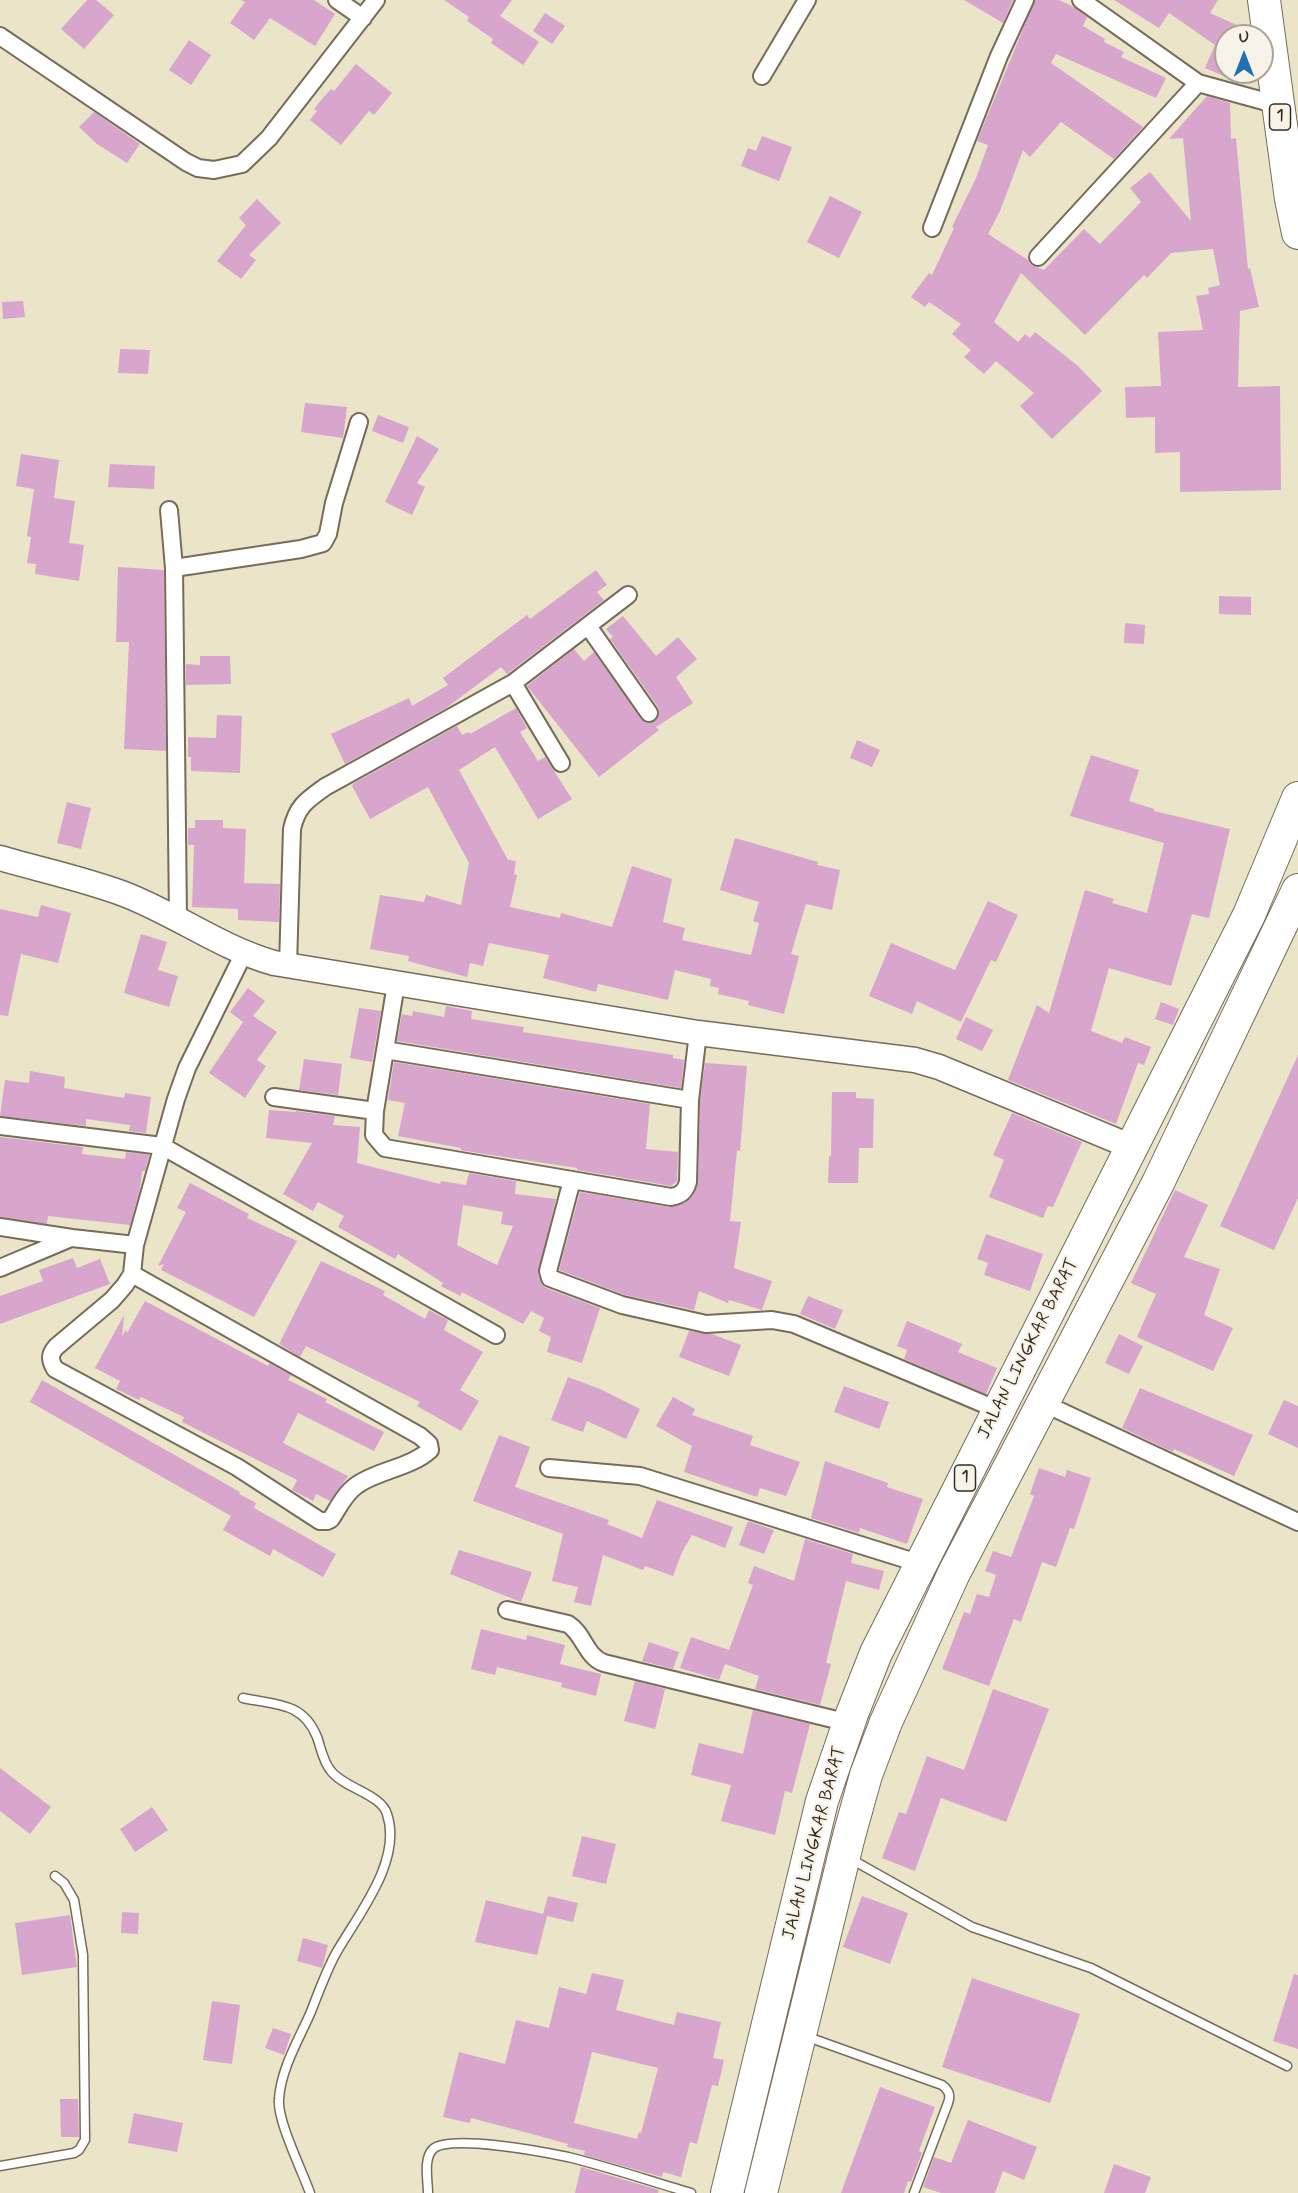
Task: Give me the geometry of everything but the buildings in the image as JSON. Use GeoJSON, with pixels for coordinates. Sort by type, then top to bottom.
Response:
{"type":"FeatureCollection","features":[{"type":"Feature","properties":{"kind":"highway","name":"1"},"geometry":{"type":"LineString","coordinates":[[1264,0],[1298,232]]}},
{"type":"Feature","properties":{"kind":"highway","name":"JALAN LINGKAR BARAT"},"geometry":{"type":"LineString","coordinates":[[728,2193],[811,1842],[828,1781],[876,1653],[1249,915],[1298,798]]}},
{"type":"Feature","properties":{"kind":"highway","name":"JALAN LINGKAR BARAT"},"geometry":{"type":"LineString","coordinates":[[761,2193],[844,1855],[866,1775],[886,1722],[954,1573],[1162,1175],[1298,890]]}},
{"type":"Feature","properties":{"kind":"highway"},"geometry":{"type":"LineString","coordinates":[[1100,1210],[1134,1227]]}},
{"type":"Feature","properties":{"kind":"highway"},"geometry":{"type":"LineString","coordinates":[[1077,1253],[1110,1272]]}},
{"type":"Feature","properties":{"kind":"street"},"geometry":{"type":"LineString","coordinates":[[337,0],[363,18]]}},
{"type":"Feature","properties":{"kind":"street"},"geometry":{"type":"LineString","coordinates":[[0,36],[186,162],[198,168],[214,170],[242,164],[269,138],[376,0]]}},
{"type":"Feature","properties":{"kind":"street"},"geometry":{"type":"LineString","coordinates":[[762,76],[807,0]]}},
{"type":"Feature","properties":{"kind":"street"},"geometry":{"type":"LineString","coordinates":[[932,228],[999,56],[1025,0]]}},
{"type":"Feature","properties":{"kind":"street"},"geometry":{"type":"LineString","coordinates":[[1082,0],[1198,83],[1278,105]]}},
{"type":"Feature","properties":{"kind":"street"},"geometry":{"type":"LineString","coordinates":[[1038,257],[1198,83]]}},
{"type":"Feature","properties":{"kind":"street"},"geometry":{"type":"LineString","coordinates":[[174,568],[302,549],[323,543],[328,534],[334,502],[359,422]]}},
{"type":"Feature","properties":{"kind":"street"},"geometry":{"type":"LineString","coordinates":[[169,510],[174,568],[178,918]]}},
{"type":"Feature","properties":{"kind":"street"},"geometry":{"type":"LineString","coordinates":[[288,966],[292,830],[297,812],[302,806],[326,787],[513,682],[628,596]]}},
{"type":"Feature","properties":{"kind":"street"},"geometry":{"type":"LineString","coordinates":[[588,626],[649,713]]}},
{"type":"Feature","properties":{"kind":"street"},"geometry":{"type":"LineString","coordinates":[[513,682],[561,763]]}},
{"type":"Feature","properties":{"kind":"street"},"geometry":{"type":"LineString","coordinates":[[0,858],[125,894],[178,918],[244,953],[288,966],[698,1033],[927,1063],[1132,1147]]}},
{"type":"Feature","properties":{"kind":"street"},"geometry":{"type":"LineString","coordinates":[[132,1274],[420,1436],[429,1444],[430,1450],[357,1485],[349,1492],[331,1519],[320,1521],[237,1467],[55,1369],[51,1362],[52,1352],[112,1300],[132,1274],[135,1245],[162,1146],[187,1068],[244,953]]}},
{"type":"Feature","properties":{"kind":"street"},"geometry":{"type":"LineString","coordinates":[[396,984],[375,1111],[374,1136],[385,1148],[671,1197],[686,1191],[688,1182],[690,1100],[698,1033]]}},
{"type":"Feature","properties":{"kind":"street"},"geometry":{"type":"LineString","coordinates":[[385,1050],[690,1100]]}},
{"type":"Feature","properties":{"kind":"street"},"geometry":{"type":"LineString","coordinates":[[274,1097],[375,1111]]}},
{"type":"Feature","properties":{"kind":"street"},"geometry":{"type":"LineString","coordinates":[[0,1126],[162,1146],[495,1335]]}},
{"type":"Feature","properties":{"kind":"street"},"geometry":{"type":"LineString","coordinates":[[572,1180],[548,1271],[550,1278],[622,1305],[706,1324],[772,1320],[794,1324],[998,1410]]}},
{"type":"Feature","properties":{"kind":"street"},"geometry":{"type":"LineString","coordinates":[[0,1227],[135,1245]]}},
{"type":"Feature","properties":{"kind":"street"},"geometry":{"type":"LineString","coordinates":[[0,1268],[72,1238]]}},
{"type":"Feature","properties":{"kind":"street"},"geometry":{"type":"LineString","coordinates":[[1043,1403],[1298,1522]]}},
{"type":"Feature","properties":{"kind":"street"},"geometry":{"type":"LineString","coordinates":[[549,1468],[640,1476],[921,1564]]}},
{"type":"Feature","properties":{"kind":"street"},"geometry":{"type":"LineString","coordinates":[[507,1611],[571,1626],[593,1658],[604,1663],[849,1723]]}},
{"type":"Feature","properties":{"kind":"lane"},"geometry":{"type":"LineString","coordinates":[[243,1698],[293,1708],[303,1714],[310,1721],[331,1771],[382,1804],[389,1824],[387,1856],[374,1892],[335,1957],[284,2072],[279,2098],[280,2115],[310,2193]]}},
{"type":"Feature","properties":{"kind":"lane"},"geometry":{"type":"LineString","coordinates":[[844,1855],[972,1927],[1091,1968],[1287,2066]]}},
{"type":"Feature","properties":{"kind":"lane"},"geometry":{"type":"LineString","coordinates":[[0,2166],[74,2153],[83,2146],[85,2140],[83,1955],[74,1900],[64,1883],[55,1876]]}},
{"type":"Feature","properties":{"kind":"lane"},"geometry":{"type":"LineString","coordinates":[[799,2034],[942,2085],[948,2090],[950,2097],[914,2193]]}},
{"type":"Feature","properties":{"kind":"lane"},"geometry":{"type":"LineString","coordinates":[[428,2193],[427,2161],[430,2153],[440,2145],[470,2143],[567,2157],[691,2193]]}}]}
